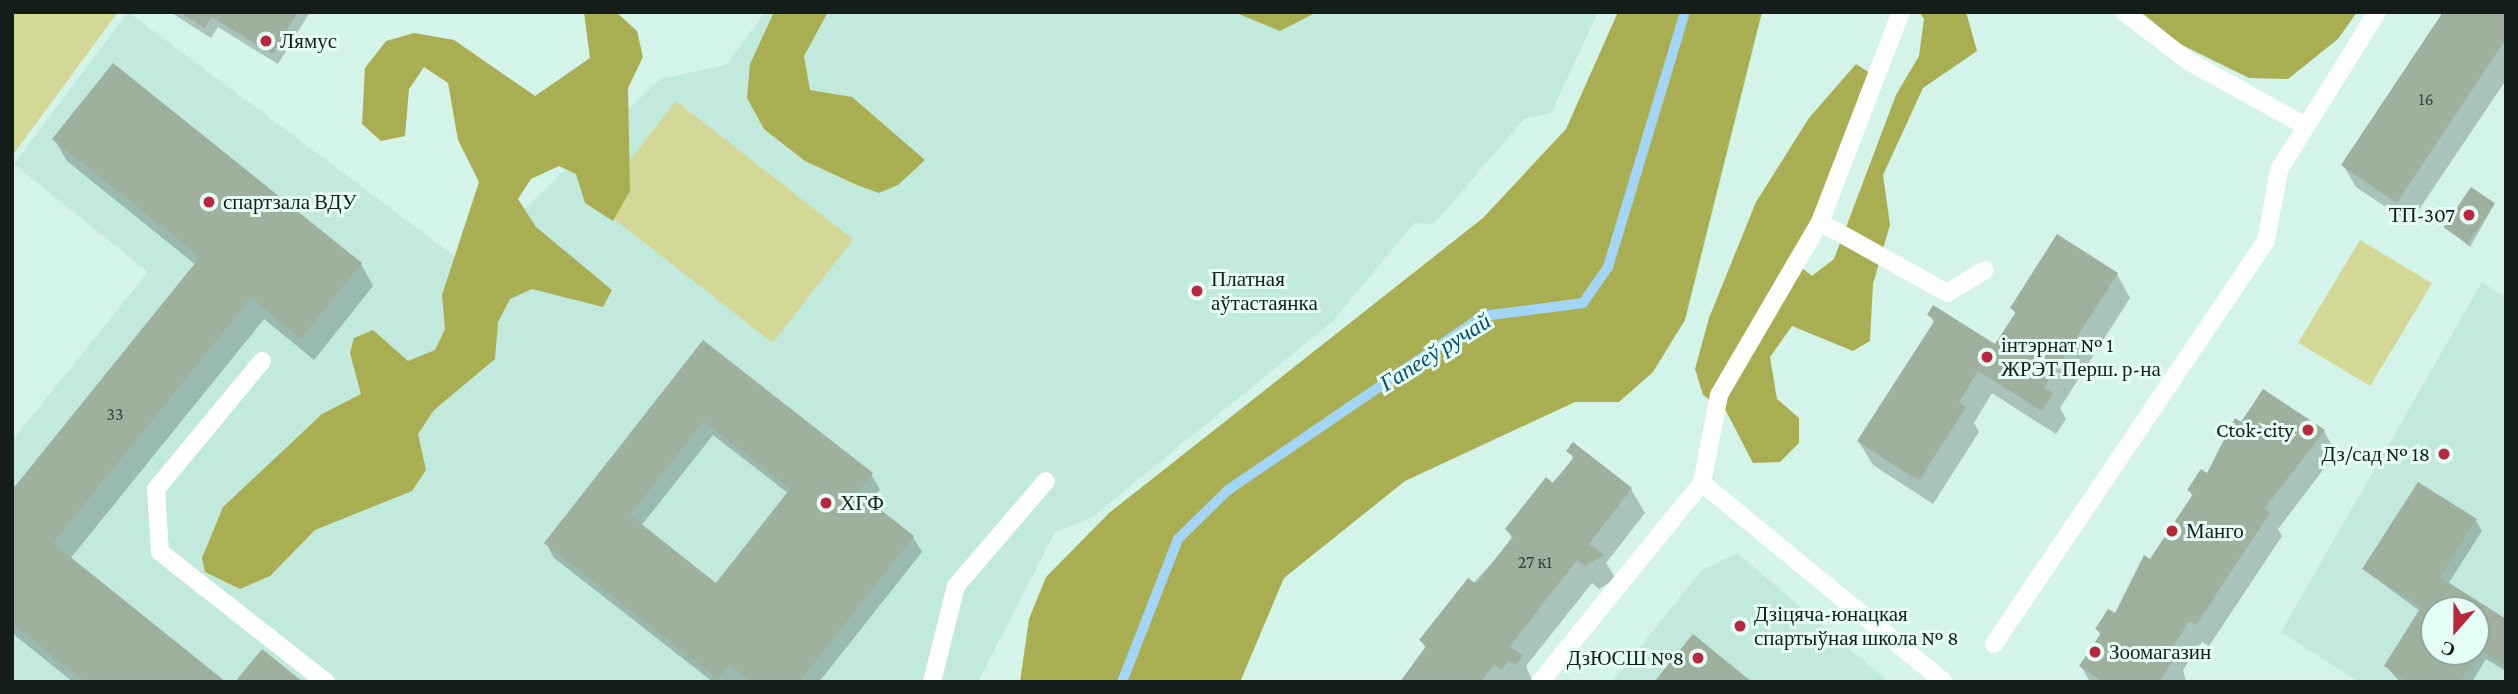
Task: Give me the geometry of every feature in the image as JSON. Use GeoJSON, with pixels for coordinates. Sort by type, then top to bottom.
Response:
{"type":"FeatureCollection","features":[{"type":"Feature","properties":{"kind":"lane"},"geometry":{"type":"LineString","coordinates":[[1540,682],[1702,483],[1720,395],[1820,222],[1901,12]]}},
{"type":"Feature","properties":{"kind":"lane"},"geometry":{"type":"LineString","coordinates":[[2124,12],[2188,61],[2302,124]]}},
{"type":"Feature","properties":{"kind":"lane"},"geometry":{"type":"LineString","coordinates":[[1994,644],[2266,241],[2274,181],[2302,124],[2378,12]]}},
{"type":"Feature","properties":{"kind":"lane"},"geometry":{"type":"LineString","coordinates":[[1820,222],[1947,293],[1985,270]]}},
{"type":"Feature","properties":{"kind":"lane"},"geometry":{"type":"LineString","coordinates":[[262,362],[156,489],[160,552],[326,682]]}},
{"type":"Feature","properties":{"kind":"lane"},"geometry":{"type":"LineString","coordinates":[[932,682],[956,586],[1046,481]]}},
{"type":"Feature","properties":{"kind":"lane"},"geometry":{"type":"LineString","coordinates":[[1702,483],[1944,682]]}},
{"type":"Feature","properties":{"kind":"shaded area"},"geometry":{"type":"Polygon","coordinates":[[[128,12],[466,265],[660,79],[726,65],[765,12],[1598,12],[1551,113],[1524,119],[1434,224],[1414,223],[1333,321],[1091,518],[1055,532],[978,682],[12,682],[12,441],[148,272],[14,164],[128,12]]]}},
{"type":"Feature","properties":{"kind":"shaded area","name":"Дз/сад № 18"},"geometry":{"type":"Polygon","coordinates":[[[2482,282],[2506,298],[2506,682],[2359,682],[2281,632],[2482,282]]]}},
{"type":"Feature","properties":{"kind":"shaded area","name":"Дзіцяча-юнацкая спартыўная школа № 8"},"geometry":{"type":"Polygon","coordinates":[[[1737,553],[1889,682],[1612,682],[1701,571],[1737,553]]]}},
{"type":"Feature","properties":{"kind":"green space"},"geometry":{"type":"Polygon","coordinates":[[[12,12],[118,12],[12,156],[12,12]]]}},
{"type":"Feature","properties":{"kind":"green space"},"geometry":{"type":"Polygon","coordinates":[[[584,12],[616,12],[637,31],[643,57],[628,88],[630,191],[613,221],[585,203],[576,174],[559,166],[531,179],[518,199],[536,227],[612,290],[603,307],[532,289],[510,299],[498,322],[495,359],[434,410],[418,434],[426,470],[412,491],[315,530],[270,576],[240,589],[205,572],[202,558],[223,507],[322,414],[361,394],[350,353],[354,338],[373,330],[408,361],[435,350],[445,329],[442,295],[479,182],[458,140],[448,83],[424,67],[409,89],[405,136],[381,141],[362,124],[365,68],[386,41],[414,33],[454,40],[535,96],[590,58],[584,12]]]}},
{"type":"Feature","properties":{"kind":"green space"},"geometry":{"type":"Polygon","coordinates":[[[774,12],[828,12],[804,56],[810,90],[852,97],[925,160],[898,185],[879,193],[857,185],[805,161],[764,129],[747,98],[750,64],[774,12]]]}},
{"type":"Feature","properties":{"kind":"green space"},"geometry":{"type":"Polygon","coordinates":[[[1234,12],[1317,12],[1280,31],[1234,12]]]}},
{"type":"Feature","properties":{"kind":"green space"},"geometry":{"type":"Polygon","coordinates":[[[1618,12],[1762,12],[1685,320],[1653,372],[1619,402],[1575,402],[1405,481],[1284,578],[1240,682],[1020,682],[1029,619],[1046,577],[1109,513],[1483,218],[1566,129],[1618,12]]]}},
{"type":"Feature","properties":{"kind":"green space"},"geometry":{"type":"Polygon","coordinates":[[[1919,12],[1966,12],[1977,51],[1923,88],[1883,175],[1890,225],[1873,284],[1870,341],[1853,351],[1792,326],[1770,357],[1777,399],[1799,418],[1799,443],[1780,462],[1753,463],[1726,411],[1703,395],[1695,369],[1709,318],[1756,202],[1809,118],[1856,64],[1873,75],[1801,267],[1812,276],[1834,259],[1896,95],[1919,56],[1924,19],[1919,12]]]}},
{"type":"Feature","properties":{"kind":"green space"},"geometry":{"type":"Polygon","coordinates":[[[2141,12],[2357,12],[2338,39],[2288,79],[2249,78],[2180,44],[2141,12]]]}},
{"type":"Feature","properties":{"kind":"green space"},"geometry":{"type":"Polygon","coordinates":[[[676,101],[853,240],[773,343],[595,204],[676,101]]]}},
{"type":"Feature","properties":{"kind":"green space"},"geometry":{"type":"Polygon","coordinates":[[[2360,240],[2432,283],[2370,386],[2298,343],[2360,240]]]}},
{"type":"Feature","properties":{"kind":"building","name":"Лямус"},"geometry":{"type":"Polygon","coordinates":[[[179,12],[298,12],[272,54],[212,17],[204,28],[179,12]]]}},
{"type":"Feature","properties":{"kind":"building"},"geometry":{"type":"Polygon","coordinates":[[[2443,12],[2506,12],[2506,39],[2397,203],[2341,165],[2443,12]]]}},
{"type":"Feature","properties":{"kind":"building"},"geometry":{"type":"Polygon","coordinates":[[[113,63],[362,263],[301,339],[251,298],[53,543],[226,682],[85,682],[12,623],[12,490],[200,257],[52,139],[113,63]]]}},
{"type":"Feature","properties":{"kind":"building","name":"ТП-307"},"geometry":{"type":"Polygon","coordinates":[[[2471,187],[2495,203],[2468,244],[2444,228],[2471,187]]]}},
{"type":"Feature","properties":{"kind":"building","name":"інтэрнат № 1 ЖРЭТ Перш. р-на"},"geometry":{"type":"Polygon","coordinates":[[[2057,234],[2118,273],[2044,388],[2053,393],[2042,411],[1978,371],[1959,402],[1966,407],[1919,481],[1857,441],[1935,320],[1927,315],[1933,305],[1995,344],[2016,312],[2010,308],[2057,234]]]}},
{"type":"Feature","properties":{"kind":"building","name":"ХГФ"},"geometry":{"type":"Polygon","coordinates":[[[703,340],[873,473],[858,492],[914,536],[799,682],[751,682],[729,665],[718,679],[544,543],[703,340]],[[704,421],[630,515],[716,583],[790,489],[704,421]]]}},
{"type":"Feature","properties":{"kind":"building"},"geometry":{"type":"Polygon","coordinates":[[[2263,389],[2325,430],[2264,509],[2270,513],[2196,625],[2189,621],[2170,651],[2177,655],[2159,682],[2103,682],[2079,666],[2101,633],[2095,629],[2108,609],[2115,613],[2144,555],[2150,559],[2193,494],[2187,490],[2201,469],[2207,473],[2235,418],[2241,422],[2263,389]]]}},
{"type":"Feature","properties":{"kind":"building"},"geometry":{"type":"Polygon","coordinates":[[[1573,442],[1632,488],[1589,544],[1604,555],[1585,566],[1577,560],[1510,646],[1523,656],[1516,665],[1509,660],[1501,670],[1494,664],[1481,682],[1400,682],[1426,646],[1419,640],[1468,578],[1476,584],[1513,536],[1505,529],[1546,477],[1553,483],[1574,457],[1566,451],[1573,442]]]}},
{"type":"Feature","properties":{"kind":"building"},"geometry":{"type":"Polygon","coordinates":[[[2418,482],[2477,519],[2440,577],[2470,596],[2420,596],[2420,606],[2362,569],[2418,482]]]}},
{"type":"Feature","properties":{"kind":"building"},"geometry":{"type":"Polygon","coordinates":[[[2420,609],[2420,666],[2470,666],[2460,682],[2408,682],[2384,666],[2420,609]]]}},
{"type":"Feature","properties":{"kind":"building"},"geometry":{"type":"Polygon","coordinates":[[[2490,609],[2506,619],[2506,666],[2490,656],[2490,609]]]}},
{"type":"Feature","properties":{"kind":"building","name":"ДзЮСШ №8"},"geometry":{"type":"Polygon","coordinates":[[[1693,634],[1752,682],[1654,682],[1693,634]]]}},
{"type":"Feature","properties":{"kind":"building"},"geometry":{"type":"Polygon","coordinates":[[[262,649],[303,682],[235,682],[262,649]]]}},
{"type":"Feature","properties":{"kind":"waterway","name":"Гапееў ручай"},"geometry":{"type":"LineString","coordinates":[[1122,682],[1178,539],[1228,490],[1483,316],[1583,303],[1608,267],[1685,12]]}},
{"type":"Feature","properties":{"kind":"place","name":"Лямус"},"geometry":{"type":"Point","coordinates":[266,41]}},
{"type":"Feature","properties":{"kind":"place","name":"спартзала ВДУ"},"geometry":{"type":"Point","coordinates":[209,202]}},
{"type":"Feature","properties":{"kind":"place","name":"ТП-307"},"geometry":{"type":"Point","coordinates":[2469,215]}},
{"type":"Feature","properties":{"kind":"place","name":"Платная аўтастаянка"},"geometry":{"type":"Point","coordinates":[1197,291]}},
{"type":"Feature","properties":{"kind":"place","name":"інтэрнат № 1 ЖРЭТ Перш. р-на"},"geometry":{"type":"Point","coordinates":[1987,357]}},
{"type":"Feature","properties":{"kind":"place","name":"Ctok-city"},"geometry":{"type":"Point","coordinates":[2308,430]}},
{"type":"Feature","properties":{"kind":"place","name":"Дз/сад № 18"},"geometry":{"type":"Point","coordinates":[2444,454]}},
{"type":"Feature","properties":{"kind":"place","name":"ХГФ"},"geometry":{"type":"Point","coordinates":[826,503]}},
{"type":"Feature","properties":{"kind":"place","name":"Манго"},"geometry":{"type":"Point","coordinates":[2172,531]}},
{"type":"Feature","properties":{"kind":"place","name":"Дзіцяча-юнацкая спартыўная школа № 8"},"geometry":{"type":"Point","coordinates":[1740,626]}},
{"type":"Feature","properties":{"kind":"place","name":"Зоомагазин"},"geometry":{"type":"Point","coordinates":[2095,652]}},
{"type":"Feature","properties":{"kind":"place","name":"ДзЮСШ №8"},"geometry":{"type":"Point","coordinates":[1698,658]}}]}
